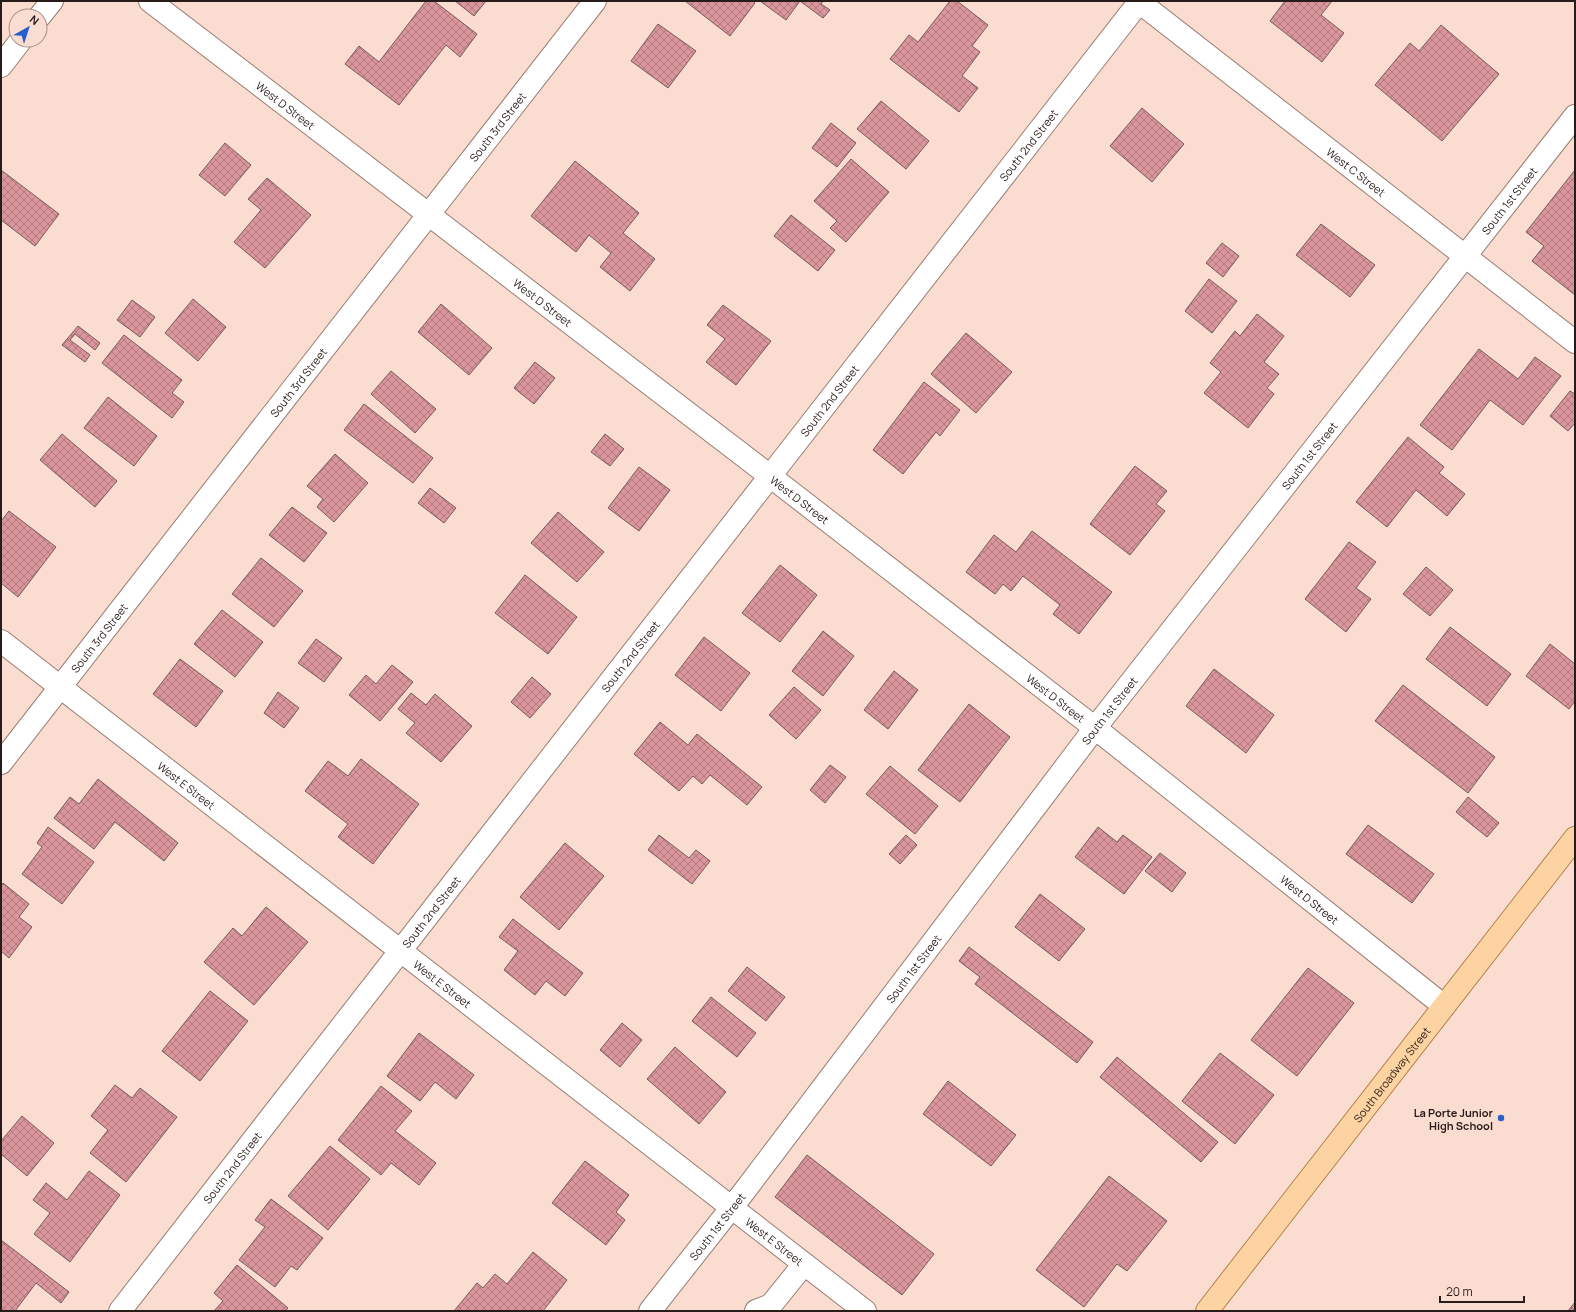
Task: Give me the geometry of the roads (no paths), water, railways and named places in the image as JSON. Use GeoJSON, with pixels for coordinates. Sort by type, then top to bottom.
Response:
{"type":"FeatureCollection","features":[{"type":"Feature","properties":{"kind":"main road","name":"South Broadway Street"},"geometry":{"type":"LineString","coordinates":[[1207,1311],[1575,838]]}},
{"type":"Feature","properties":{"kind":"street","name":"West D Street"},"geometry":{"type":"LineString","coordinates":[[150,1],[770,476],[1095,728],[1444,1006]]}},
{"type":"Feature","properties":{"kind":"street","name":"South 3rd Street"},"geometry":{"type":"LineString","coordinates":[[1,763],[595,1]]}},
{"type":"Feature","properties":{"kind":"street","name":"West C Street"},"geometry":{"type":"LineString","coordinates":[[1139,1],[1575,342]]}},
{"type":"Feature","properties":{"kind":"street","name":"South 2nd Street"},"geometry":{"type":"LineString","coordinates":[[120,1311],[1139,1]]}},
{"type":"Feature","properties":{"kind":"street"},"geometry":{"type":"LineString","coordinates":[[1,66],[15,48]]}},
{"type":"Feature","properties":{"kind":"street","name":"South 1st Street"},"geometry":{"type":"LineString","coordinates":[[650,1311],[732,1207],[1095,728],[1575,116]]}},
{"type":"Feature","properties":{"kind":"street","name":"West E Street"},"geometry":{"type":"LineString","coordinates":[[1,641],[732,1207],[864,1311]]}},
{"type":"Feature","properties":{"kind":"street"},"geometry":{"type":"LineString","coordinates":[[756,1311],[771,1305],[804,1264]]}},
{"type":"Feature","properties":{"kind":"place","name":"La Porte Junior High School"},"geometry":{"type":"Point","coordinates":[1501,1118]}}]}
